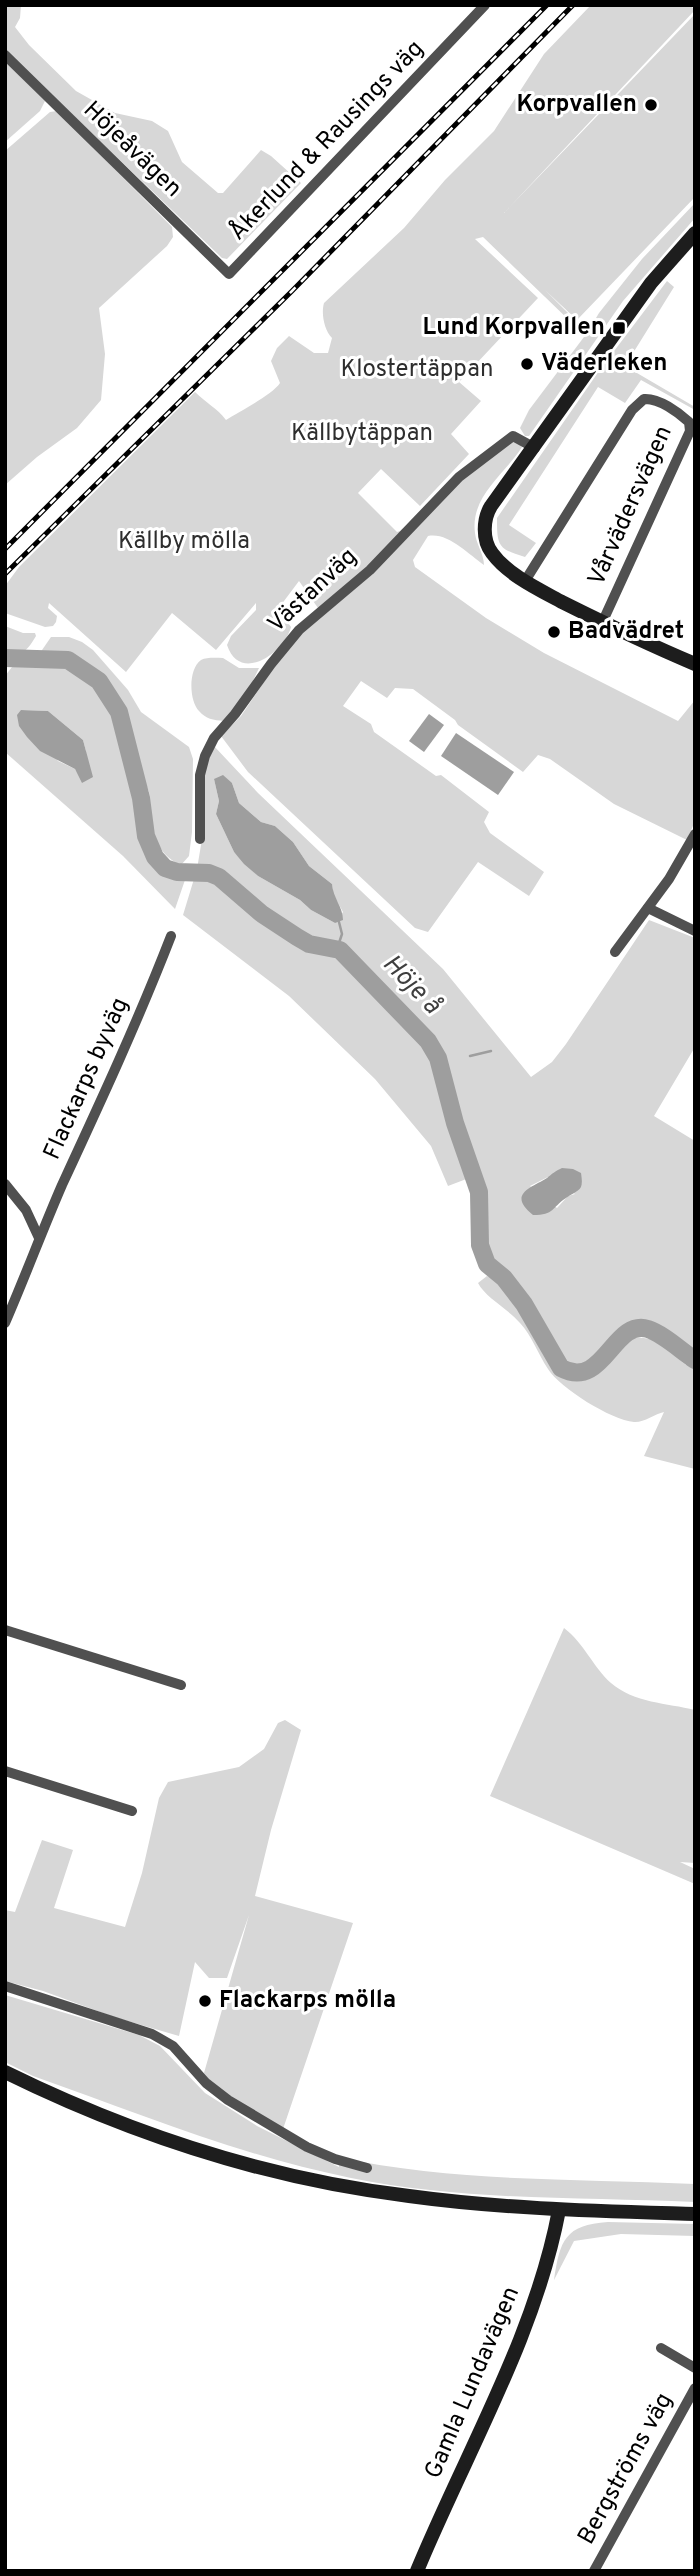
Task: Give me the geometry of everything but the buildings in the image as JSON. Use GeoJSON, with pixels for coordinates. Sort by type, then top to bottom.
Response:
{"type":"FeatureCollection","features":[{"type":"Feature","properties":{"kind":"main road"},"geometry":{"type":"LineString","coordinates":[[695,233],[651,283],[488,510],[485,521],[486,538],[491,551],[525,581],[603,623],[695,664]]}},
{"type":"Feature","properties":{"kind":"main road"},"geometry":{"type":"LineString","coordinates":[[5,2072],[131,2127],[237,2161],[349,2187],[408,2196],[559,2210],[695,2214]]}},
{"type":"Feature","properties":{"kind":"main road","name":"Gamla Lundavägen"},"geometry":{"type":"LineString","coordinates":[[417,2571],[519,2340],[538,2288],[559,2210]]}},
{"type":"Feature","properties":{"kind":"street","name":"Åkerlund & Rausings väg"},"geometry":{"type":"LineString","coordinates":[[229,275],[485,5]]}},
{"type":"Feature","properties":{"kind":"street","name":"Höjeåvägen"},"geometry":{"type":"LineString","coordinates":[[5,55],[229,275]]}},
{"type":"Feature","properties":{"kind":"street","name":"Vårvädersvägen"},"geometry":{"type":"LineString","coordinates":[[525,581],[632,410],[644,400],[654,400],[687,420],[691,427],[603,623]]}},
{"type":"Feature","properties":{"kind":"street","name":"Västanväg"},"geometry":{"type":"LineString","coordinates":[[200,839],[200,775],[208,748],[293,638],[370,570],[472,466],[513,436],[535,448]]}},
{"type":"Feature","properties":{"kind":"street"},"geometry":{"type":"LineString","coordinates":[[615,952],[686,852],[695,834]]}},
{"type":"Feature","properties":{"kind":"street"},"geometry":{"type":"LineString","coordinates":[[648,908],[695,931]]}},
{"type":"Feature","properties":{"kind":"street","name":"Flackarps byväg"},"geometry":{"type":"LineString","coordinates":[[5,1323],[31,1264],[39,1238],[99,1108],[171,936]]}},
{"type":"Feature","properties":{"kind":"street"},"geometry":{"type":"LineString","coordinates":[[5,1184],[26,1210],[39,1238]]}},
{"type":"Feature","properties":{"kind":"street"},"geometry":{"type":"LineString","coordinates":[[5,1630],[181,1685]]}},
{"type":"Feature","properties":{"kind":"street"},"geometry":{"type":"LineString","coordinates":[[5,1771],[132,1811]]}},
{"type":"Feature","properties":{"kind":"street"},"geometry":{"type":"LineString","coordinates":[[5,1986],[152,2034],[173,2046],[206,2083],[228,2100],[307,2147],[367,2168]]}},
{"type":"Feature","properties":{"kind":"street"},"geometry":{"type":"LineString","coordinates":[[662,2348],[695,2368]]}},
{"type":"Feature","properties":{"kind":"street","name":"Bergströms väg"},"geometry":{"type":"LineString","coordinates":[[594,2571],[695,2388]]}},
{"type":"Feature","properties":{"kind":"green space"},"geometry":{"type":"Polygon","coordinates":[[[5,5],[21,5],[20,18],[15,27],[29,45],[76,91],[115,113],[152,121],[168,131],[182,162],[218,193],[223,193],[261,150],[301,183],[227,259],[222,258],[5,50],[5,5]]]}},
{"type":"Feature","properties":{"kind":"green space"},"geometry":{"type":"Polygon","coordinates":[[[591,5],[690,5],[695,10],[504,213],[695,14],[695,197],[577,320],[545,290],[576,324],[483,237],[475,239],[538,298],[459,382],[481,401],[451,434],[469,454],[420,506],[381,469],[358,493],[397,532],[400,531],[464,476],[515,440],[522,447],[490,486],[475,520],[475,533],[484,565],[443,537],[428,536],[413,560],[415,567],[486,618],[544,653],[678,721],[695,700],[695,821],[687,840],[614,804],[550,759],[538,755],[523,772],[413,689],[395,688],[387,698],[361,681],[343,706],[371,724],[374,732],[436,776],[441,775],[489,812],[484,822],[490,833],[544,872],[529,896],[478,862],[428,932],[415,928],[248,772],[221,736],[241,716],[318,608],[299,581],[278,609],[291,627],[287,637],[271,654],[261,660],[242,662],[233,656],[227,645],[231,636],[256,610],[256,603],[216,650],[172,613],[126,672],[49,603],[48,608],[57,616],[53,626],[45,627],[5,613],[5,586],[19,567],[195,392],[226,420],[263,398],[280,383],[271,361],[277,348],[289,336],[314,353],[328,353],[332,338],[324,321],[324,303],[404,228],[445,180],[494,131],[544,54],[591,5]]]}},
{"type":"Feature","properties":{"kind":"green space"},"geometry":{"type":"Polygon","coordinates":[[[5,61],[45,101],[40,111],[5,142],[5,61]]]}},
{"type":"Feature","properties":{"kind":"green space"},"geometry":{"type":"Polygon","coordinates":[[[57,111],[172,227],[173,237],[167,246],[99,308],[105,354],[101,400],[77,428],[5,485],[5,151],[50,112],[57,111]]]}},
{"type":"Feature","properties":{"kind":"green space"},"geometry":{"type":"Polygon","coordinates":[[[695,203],[695,218],[623,301],[529,436],[525,436],[520,428],[529,410],[599,313],[642,259],[695,203]]]}},
{"type":"Feature","properties":{"kind":"green space"},"geometry":{"type":"Polygon","coordinates":[[[667,281],[674,287],[625,366],[695,407],[695,410],[641,380],[625,403],[598,387],[509,525],[536,543],[525,557],[504,549],[499,541],[497,518],[599,371],[667,281]]]}},
{"type":"Feature","properties":{"kind":"green space"},"geometry":{"type":"Polygon","coordinates":[[[5,626],[23,633],[35,633],[36,636],[24,651],[16,654],[5,653],[5,626]]]}},
{"type":"Feature","properties":{"kind":"green space"},"geometry":{"type":"Polygon","coordinates":[[[51,637],[69,637],[93,650],[128,690],[141,712],[189,747],[193,759],[192,832],[189,856],[181,865],[165,854],[152,831],[149,792],[136,766],[122,712],[112,689],[96,669],[87,663],[66,656],[40,653],[51,637]]]}},
{"type":"Feature","properties":{"kind":"green space"},"geometry":{"type":"Polygon","coordinates":[[[223,658],[239,668],[259,668],[250,687],[224,721],[210,719],[199,711],[193,700],[191,685],[194,670],[201,660],[223,658]]]}},
{"type":"Feature","properties":{"kind":"green space"},"geometry":{"type":"Polygon","coordinates":[[[49,664],[68,668],[94,684],[102,694],[114,721],[134,796],[139,832],[149,860],[164,874],[185,880],[175,909],[123,856],[5,752],[5,676],[12,667],[49,664]],[[21,710],[58,761],[75,769],[83,783],[86,751],[83,740],[48,711],[21,710]]]}},
{"type":"Feature","properties":{"kind":"green space"},"geometry":{"type":"Polygon","coordinates":[[[214,746],[258,793],[443,969],[531,1077],[552,1062],[566,1044],[649,920],[695,938],[695,1047],[654,1116],[695,1141],[695,1354],[665,1331],[646,1325],[632,1326],[621,1332],[596,1361],[585,1367],[564,1364],[552,1349],[528,1302],[499,1270],[485,1248],[483,1190],[469,1178],[448,1186],[431,1146],[375,1079],[289,996],[183,915],[197,869],[202,839],[202,769],[214,746]],[[214,779],[219,801],[216,814],[234,852],[258,876],[335,923],[343,912],[333,894],[332,884],[309,866],[293,842],[275,826],[261,822],[239,803],[232,783],[214,779]],[[548,1177],[530,1186],[557,1208],[568,1196],[575,1194],[548,1177]]]}},
{"type":"Feature","properties":{"kind":"green space"},"geometry":{"type":"Polygon","coordinates":[[[487,1276],[498,1283],[519,1305],[558,1373],[570,1378],[591,1377],[607,1365],[628,1338],[647,1338],[660,1342],[670,1348],[686,1365],[687,1362],[695,1366],[695,1469],[644,1456],[664,1412],[638,1422],[624,1420],[587,1402],[554,1377],[524,1328],[481,1288],[478,1283],[487,1276]]]}},
{"type":"Feature","properties":{"kind":"green space"},"geometry":{"type":"Polygon","coordinates":[[[564,1628],[605,1677],[620,1690],[651,1701],[695,1710],[695,1863],[680,1862],[695,1869],[695,1884],[490,1796],[564,1628]]]}},
{"type":"Feature","properties":{"kind":"green space"},"geometry":{"type":"Polygon","coordinates":[[[285,1720],[301,1730],[271,1830],[255,1896],[353,1923],[283,2129],[216,2088],[204,2073],[249,1915],[227,1978],[209,1978],[195,1962],[179,2036],[5,1981],[5,1910],[15,1912],[42,1840],[73,1850],[54,1908],[125,1927],[142,1873],[159,1798],[168,1782],[239,1767],[264,1749],[278,1723],[285,1720]]]}},
{"type":"Feature","properties":{"kind":"green space"},"geometry":{"type":"Polygon","coordinates":[[[5,1995],[139,2035],[160,2046],[205,2093],[257,2126],[339,2167],[338,2157],[471,2175],[695,2184],[695,2202],[522,2197],[436,2191],[351,2178],[230,2146],[33,2076],[5,2062],[5,1995]]]}},
{"type":"Feature","properties":{"kind":"green space"},"geometry":{"type":"Polygon","coordinates":[[[608,2222],[695,2224],[695,2236],[621,2234],[574,2241],[554,2280],[559,2254],[567,2237],[582,2227],[608,2222]]]}},
{"type":"Feature","properties":{"kind":"shaded area"},"geometry":{"type":"Polygon","coordinates":[[[21,710],[48,711],[83,740],[93,777],[82,783],[75,769],[40,751],[19,726],[17,715],[21,710]]]}},
{"type":"Feature","properties":{"kind":"shaded area"},"geometry":{"type":"Polygon","coordinates":[[[429,714],[444,725],[424,752],[409,741],[429,714]]]}},
{"type":"Feature","properties":{"kind":"shaded area"},"geometry":{"type":"Polygon","coordinates":[[[456,733],[514,772],[498,795],[441,756],[456,733]]]}},
{"type":"Feature","properties":{"kind":"shaded area"},"geometry":{"type":"Polygon","coordinates":[[[223,775],[232,783],[239,803],[261,822],[275,826],[293,842],[309,866],[332,884],[343,920],[335,923],[311,910],[300,900],[258,876],[234,852],[216,814],[219,801],[214,779],[223,775]]]}},
{"type":"Feature","properties":{"kind":"shaded area"},"geometry":{"type":"Polygon","coordinates":[[[562,1168],[581,1173],[581,1187],[549,1212],[533,1215],[522,1202],[524,1192],[562,1168]]]}},
{"type":"Feature","properties":{"kind":"waterway","name":"Höje å"},"geometry":{"type":"LineString","coordinates":[[5,658],[68,660],[99,681],[119,712],[141,798],[146,836],[155,857],[165,868],[177,872],[209,873],[219,877],[262,914],[297,937],[309,944],[340,950],[428,1041],[438,1058],[455,1123],[479,1192],[480,1245],[487,1264],[504,1278],[524,1304],[561,1368],[576,1372],[588,1370],[636,1328],[654,1332],[695,1360]]}},
{"type":"Feature","properties":{"kind":"waterway"},"geometry":{"type":"LineString","coordinates":[[337,949],[342,934],[339,922]]}},
{"type":"Feature","properties":{"kind":"waterway"},"geometry":{"type":"LineString","coordinates":[[470,1056],[491,1051]]}},
{"type":"Feature","properties":{"kind":"railway"},"geometry":{"type":"LineString","coordinates":[[5,549],[547,5]]}},
{"type":"Feature","properties":{"kind":"railway"},"geometry":{"type":"LineString","coordinates":[[5,574],[292,291],[573,5]]}},
{"type":"Feature","properties":{"kind":"place","name":"Korpvallen"},"geometry":{"type":"Point","coordinates":[651,105]}},
{"type":"Feature","properties":{"kind":"place","name":"Lund Korpvallen"},"geometry":{"type":"Point","coordinates":[619,328]}},
{"type":"Feature","properties":{"kind":"place","name":"Väderleken"},"geometry":{"type":"Point","coordinates":[527,364]}},
{"type":"Feature","properties":{"kind":"place","name":"Badvädret"},"geometry":{"type":"Point","coordinates":[554,632]}},
{"type":"Feature","properties":{"kind":"place","name":"Flackarps mölla"},"geometry":{"type":"Point","coordinates":[205,2001]}},
{"type":"Feature","properties":{"kind":"park label","name":"Klostertäppan"},"geometry":{"type":"Point","coordinates":[417,370]}},
{"type":"Feature","properties":{"kind":"park label","name":"Källbytäppan"},"geometry":{"type":"Point","coordinates":[362,434]}},
{"type":"Feature","properties":{"kind":"park label","name":"Källby mölla"},"geometry":{"type":"Point","coordinates":[184,542]}}]}
